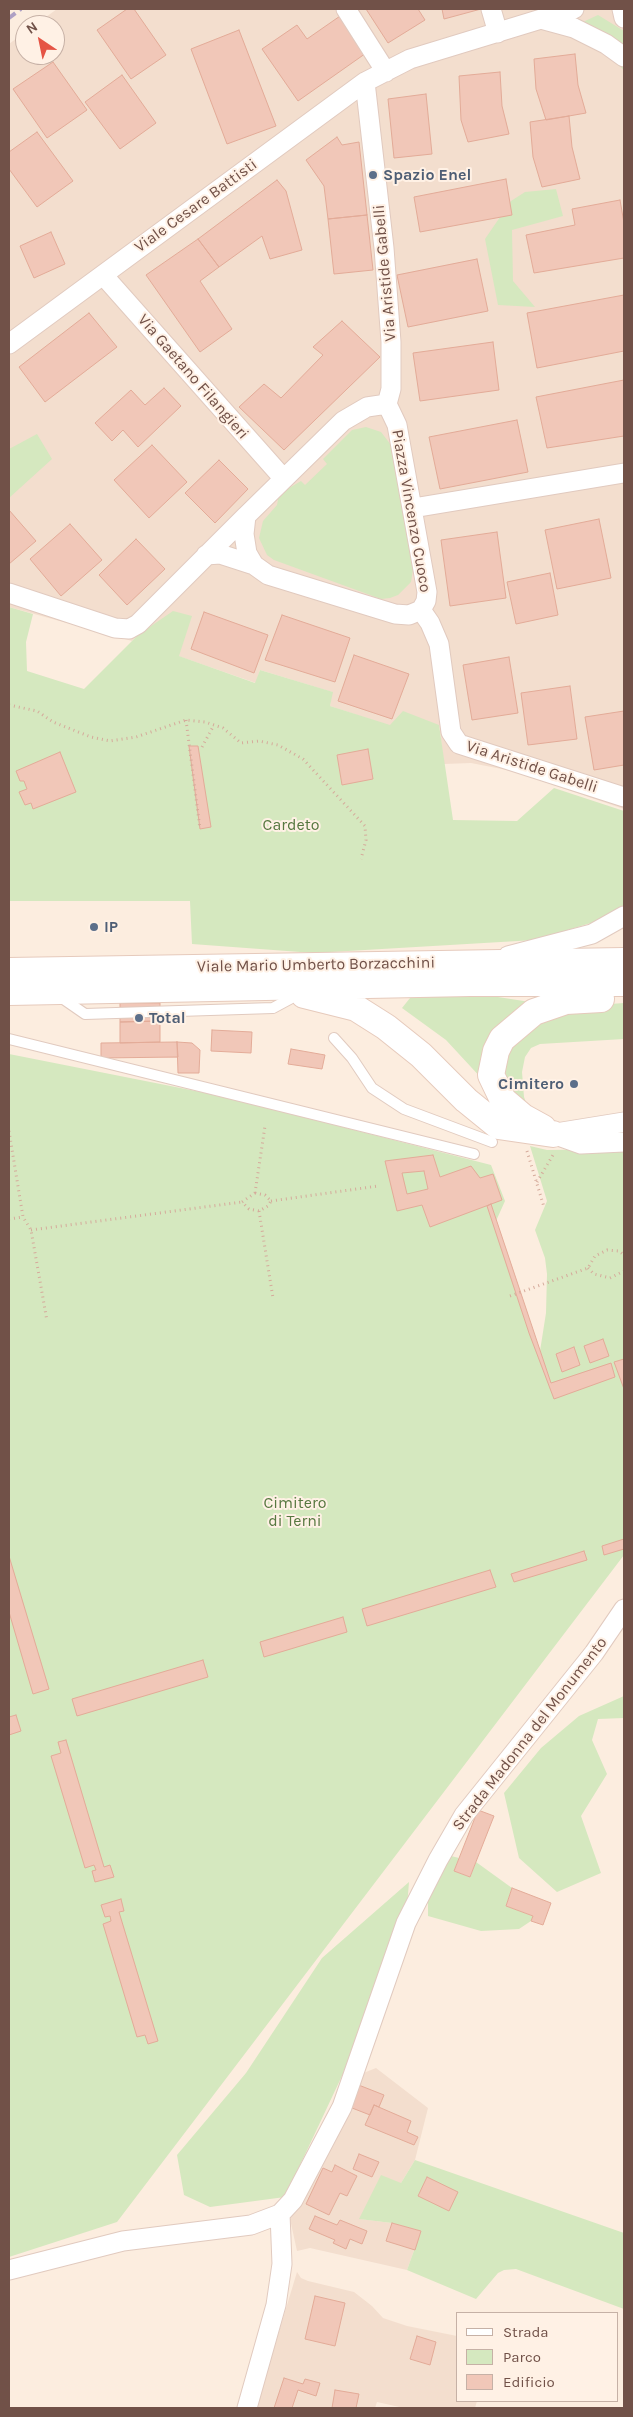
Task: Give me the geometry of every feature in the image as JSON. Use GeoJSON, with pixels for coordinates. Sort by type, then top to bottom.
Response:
{"type":"FeatureCollection","features":[{"type":"Feature","properties":{"kind":"main road","name":"Viale Mario Umberto Borzacchini"},"geometry":{"type":"LineString","coordinates":[[9,971],[624,961]]}},
{"type":"Feature","properties":{"kind":"main road","name":"Viale Mario Umberto Borzacchini"},"geometry":{"type":"LineString","coordinates":[[9,992],[52,991],[208,998],[268,987],[624,983]]}},
{"type":"Feature","properties":{"kind":"main road"},"geometry":{"type":"LineString","coordinates":[[268,987],[356,1008],[386,1026],[421,1054],[466,1100],[498,1126],[553,1134]]}},
{"type":"Feature","properties":{"kind":"main road"},"geometry":{"type":"LineString","coordinates":[[553,1134],[523,1117],[502,1100],[492,1075],[496,1051],[502,1038],[534,1012],[566,1002],[624,998]]}},
{"type":"Feature","properties":{"kind":"street"},"geometry":{"type":"LineString","coordinates":[[346,9],[386,72]]}},
{"type":"Feature","properties":{"kind":"street"},"geometry":{"type":"LineString","coordinates":[[491,9],[498,33]]}},
{"type":"Feature","properties":{"kind":"street","name":"Viale Cesare Battisti"},"geometry":{"type":"LineString","coordinates":[[9,344],[365,82],[410,59],[574,9]]}},
{"type":"Feature","properties":{"kind":"street"},"geometry":{"type":"LineString","coordinates":[[622,9],[624,18]]}},
{"type":"Feature","properties":{"kind":"street"},"geometry":{"type":"LineString","coordinates":[[541,19],[574,28],[606,44],[624,57]]}},
{"type":"Feature","properties":{"kind":"street","name":"Via Aristide Gabelli"},"geometry":{"type":"LineString","coordinates":[[365,82],[384,248],[391,342],[391,389],[387,404]]}},
{"type":"Feature","properties":{"kind":"street","name":"Via Gaetano Filangieri"},"geometry":{"type":"LineString","coordinates":[[103,275],[284,479]]}},
{"type":"Feature","properties":{"kind":"street"},"geometry":{"type":"LineString","coordinates":[[9,593],[115,628],[129,629],[138,624],[342,421],[367,407],[387,404]]}},
{"type":"Feature","properties":{"kind":"street","name":"Piazza Vincenzo Cuoco"},"geometry":{"type":"LineString","coordinates":[[206,555],[220,554],[254,565],[268,575],[395,614],[409,615],[421,610],[426,602],[427,592],[397,425],[387,404]]}},
{"type":"Feature","properties":{"kind":"street"},"geometry":{"type":"LineString","coordinates":[[413,508],[624,473]]}},
{"type":"Feature","properties":{"kind":"street"},"geometry":{"type":"LineString","coordinates":[[246,516],[244,534],[247,553],[254,565]]}},
{"type":"Feature","properties":{"kind":"street","name":"Via Aristide Gabelli"},"geometry":{"type":"LineString","coordinates":[[421,610],[430,622],[439,644],[451,732],[459,744],[624,797]]}},
{"type":"Feature","properties":{"kind":"street"},"geometry":{"type":"LineString","coordinates":[[483,962],[592,934],[624,916]]}},
{"type":"Feature","properties":{"kind":"street"},"geometry":{"type":"LineString","coordinates":[[553,1134],[624,1122]]}},
{"type":"Feature","properties":{"kind":"street"},"geometry":{"type":"LineString","coordinates":[[553,1134],[581,1144],[624,1142]]}},
{"type":"Feature","properties":{"kind":"street","name":"Strada Madonna del Monumento"},"geometry":{"type":"LineString","coordinates":[[9,2270],[123,2241],[251,2225],[280,2214],[301,2188],[342,2106],[406,1923],[464,1814],[588,1660],[624,1609]]}},
{"type":"Feature","properties":{"kind":"street"},"geometry":{"type":"LineString","coordinates":[[247,2408],[276,2305],[282,2264],[280,2214]]}},
{"type":"Feature","properties":{"kind":"lane"},"geometry":{"type":"LineString","coordinates":[[208,998],[273,1008],[299,994]]}},
{"type":"Feature","properties":{"kind":"lane"},"geometry":{"type":"LineString","coordinates":[[334,1038],[352,1058],[372,1088],[396,1104],[404,1109],[492,1142]]}},
{"type":"Feature","properties":{"kind":"lane"},"geometry":{"type":"LineString","coordinates":[[9,1039],[474,1154]]}},
{"type":"Feature","properties":{"kind":"path"},"geometry":{"type":"LineString","coordinates":[[9,705],[37,711],[53,722],[91,737],[110,741],[136,737],[186,720],[223,728],[241,742],[259,741],[278,745],[303,759],[365,826],[366,840],[361,859]]}},
{"type":"Feature","properties":{"kind":"path"},"geometry":{"type":"LineString","coordinates":[[186,720],[200,829]]}},
{"type":"Feature","properties":{"kind":"path"},"geometry":{"type":"LineString","coordinates":[[202,747],[214,725]]}},
{"type":"Feature","properties":{"kind":"path"},"geometry":{"type":"LineString","coordinates":[[255,1193],[265,1126]]}},
{"type":"Feature","properties":{"kind":"path"},"geometry":{"type":"LineString","coordinates":[[9,1131],[23,1217],[31,1230],[47,1321]]}},
{"type":"Feature","properties":{"kind":"path"},"geometry":{"type":"LineString","coordinates":[[524,1143],[544,1207]]}},
{"type":"Feature","properties":{"kind":"path"},"geometry":{"type":"LineString","coordinates":[[537,1182],[551,1158],[562,1148],[581,1144]]}},
{"type":"Feature","properties":{"kind":"path"},"geometry":{"type":"LineString","coordinates":[[271,1201],[378,1186]]}},
{"type":"Feature","properties":{"kind":"path"},"geometry":{"type":"LineString","coordinates":[[31,1230],[242,1202],[255,1193],[265,1195],[271,1201]]}},
{"type":"Feature","properties":{"kind":"path"},"geometry":{"type":"LineString","coordinates":[[242,1202],[249,1209],[259,1211],[268,1206],[271,1201]]}},
{"type":"Feature","properties":{"kind":"path"},"geometry":{"type":"LineString","coordinates":[[259,1211],[273,1298]]}},
{"type":"Feature","properties":{"kind":"path"},"geometry":{"type":"LineString","coordinates":[[9,1218],[23,1217]]}},
{"type":"Feature","properties":{"kind":"path"},"geometry":{"type":"LineString","coordinates":[[510,1296],[588,1268],[595,1256],[607,1250],[619,1251],[624,1255]]}},
{"type":"Feature","properties":{"kind":"path"},"geometry":{"type":"LineString","coordinates":[[588,1268],[594,1274],[610,1278],[624,1271],[624,1268]]}},
{"type":"Feature","properties":{"kind":"shaded area"},"geometry":{"type":"Polygon","coordinates":[[[57,9],[624,9],[624,809],[512,771],[471,763],[444,764],[439,725],[390,726],[330,706],[332,692],[260,670],[256,683],[178,656],[191,617],[138,635],[132,641],[9,607],[9,44],[15,40],[15,65],[65,65],[65,15],[49,15],[57,9]]]}},
{"type":"Feature","properties":{"kind":"shaded area"},"geometry":{"type":"Polygon","coordinates":[[[376,2068],[428,2108],[415,2160],[401,2183],[360,2219],[392,2223],[421,2231],[407,2270],[310,2248],[297,2251],[290,2219],[309,2187],[361,2074],[376,2068]]]}},
{"type":"Feature","properties":{"kind":"shaded area"},"geometry":{"type":"Polygon","coordinates":[[[297,2272],[301,2278],[308,2281],[354,2292],[372,2306],[383,2318],[407,2326],[456,2336],[456,2402],[477,2402],[475,2408],[404,2408],[377,2402],[375,2408],[256,2408],[297,2272]]]}},
{"type":"Feature","properties":{"kind":"green space"},"geometry":{"type":"Polygon","coordinates":[[[598,15],[624,31],[624,70],[572,27],[598,15]]]}},
{"type":"Feature","properties":{"kind":"green space"},"geometry":{"type":"Polygon","coordinates":[[[556,189],[563,216],[512,230],[513,281],[535,307],[498,305],[485,239],[511,201],[525,192],[556,189]]]}},
{"type":"Feature","properties":{"kind":"green space"},"geometry":{"type":"Polygon","coordinates":[[[366,427],[381,432],[391,445],[414,564],[411,582],[398,595],[390,598],[381,599],[274,560],[267,555],[259,538],[263,521],[277,505],[279,494],[301,481],[305,485],[327,464],[323,459],[352,430],[366,427]]]}},
{"type":"Feature","properties":{"kind":"green space"},"geometry":{"type":"Polygon","coordinates":[[[37,434],[52,459],[9,498],[9,449],[37,434]]]}},
{"type":"Feature","properties":{"kind":"green space","name":"Cardeto"},"geometry":{"type":"Polygon","coordinates":[[[9,607],[33,614],[26,642],[27,671],[84,689],[138,635],[173,611],[192,616],[179,656],[255,683],[260,670],[333,692],[330,706],[390,725],[403,711],[439,725],[453,820],[517,821],[554,788],[624,811],[624,905],[594,922],[535,940],[314,953],[192,944],[190,901],[9,901],[9,607]]]}},
{"type":"Feature","properties":{"kind":"green space"},"geometry":{"type":"Polygon","coordinates":[[[453,990],[530,1002],[483,1080],[446,1040],[402,1008],[410,998],[453,990]]]}},
{"type":"Feature","properties":{"kind":"green space"},"geometry":{"type":"Polygon","coordinates":[[[624,1003],[624,1039],[540,1044],[531,1048],[525,1057],[522,1072],[524,1097],[527,1105],[514,1097],[501,1073],[514,1035],[570,1007],[624,1003]]]}},
{"type":"Feature","properties":{"kind":"green space","name":"Cimitero di Terni"},"geometry":{"type":"Polygon","coordinates":[[[9,1054],[226,1097],[491,1165],[505,1201],[496,1221],[540,1351],[546,1313],[547,1274],[545,1258],[535,1230],[547,1201],[530,1146],[547,1150],[624,1149],[624,1555],[117,2222],[9,2257],[9,1054]]]}},
{"type":"Feature","properties":{"kind":"green space"},"geometry":{"type":"Polygon","coordinates":[[[624,1696],[624,1718],[598,1719],[592,1740],[607,1774],[581,1816],[601,1873],[557,1892],[519,1858],[504,1793],[541,1748],[579,1716],[624,1696]]]}},
{"type":"Feature","properties":{"kind":"green space"},"geometry":{"type":"Polygon","coordinates":[[[447,1855],[459,1858],[454,1871],[470,1877],[476,1862],[512,1888],[506,1906],[533,1916],[531,1921],[519,1929],[481,1931],[428,1916],[428,1900],[447,1855]]]}},
{"type":"Feature","properties":{"kind":"green space"},"geometry":{"type":"Polygon","coordinates":[[[409,1882],[404,1944],[285,2197],[210,2207],[184,2195],[177,2155],[246,2073],[322,1958],[409,1882]]]}},
{"type":"Feature","properties":{"kind":"green space"},"geometry":{"type":"Polygon","coordinates":[[[415,2160],[624,2233],[624,2309],[516,2269],[504,2270],[498,2273],[476,2299],[407,2270],[421,2231],[392,2223],[359,2219],[381,2175],[401,2183],[415,2160]]]}},
{"type":"Feature","properties":{"kind":"building"},"geometry":{"type":"Polygon","coordinates":[[[127,9],[134,9],[166,55],[131,79],[97,30],[127,9]]]}},
{"type":"Feature","properties":{"kind":"building"},"geometry":{"type":"Polygon","coordinates":[[[366,9],[418,9],[425,20],[388,43],[366,9]]]}},
{"type":"Feature","properties":{"kind":"building"},"geometry":{"type":"Polygon","coordinates":[[[442,9],[481,9],[444,19],[442,9]]]}},
{"type":"Feature","properties":{"kind":"building"},"geometry":{"type":"Polygon","coordinates":[[[343,14],[369,51],[298,101],[262,49],[297,25],[307,39],[343,14]]]}},
{"type":"Feature","properties":{"kind":"building"},"geometry":{"type":"Polygon","coordinates":[[[239,30],[276,126],[227,144],[191,49],[239,30]]]}},
{"type":"Feature","properties":{"kind":"building"},"geometry":{"type":"Polygon","coordinates":[[[575,54],[578,85],[586,113],[546,120],[536,89],[534,59],[575,54]]]}},
{"type":"Feature","properties":{"kind":"building"},"geometry":{"type":"Polygon","coordinates":[[[49,65],[55,65],[87,110],[47,138],[13,89],[49,65]]]}},
{"type":"Feature","properties":{"kind":"building"},"geometry":{"type":"Polygon","coordinates":[[[500,72],[502,106],[509,134],[468,142],[461,120],[459,76],[500,72]]]}},
{"type":"Feature","properties":{"kind":"building"},"geometry":{"type":"Polygon","coordinates":[[[122,75],[156,123],[120,149],[85,102],[122,75]]]}},
{"type":"Feature","properties":{"kind":"building"},"geometry":{"type":"Polygon","coordinates":[[[426,94],[432,154],[394,158],[388,99],[426,94]]]}},
{"type":"Feature","properties":{"kind":"building"},"geometry":{"type":"Polygon","coordinates":[[[569,116],[572,147],[580,179],[542,187],[533,157],[530,122],[569,116]]]}},
{"type":"Feature","properties":{"kind":"building"},"geometry":{"type":"Polygon","coordinates":[[[37,132],[73,181],[37,207],[9,169],[9,152],[37,132]]]}},
{"type":"Feature","properties":{"kind":"building"},"geometry":{"type":"Polygon","coordinates":[[[337,137],[342,145],[359,142],[367,215],[328,219],[324,186],[306,160],[337,137]]]}},
{"type":"Feature","properties":{"kind":"building"},"geometry":{"type":"Polygon","coordinates":[[[506,179],[512,215],[420,232],[414,197],[506,179]]]}},
{"type":"Feature","properties":{"kind":"building"},"geometry":{"type":"Polygon","coordinates":[[[277,180],[286,191],[302,250],[270,259],[262,236],[219,267],[198,239],[277,180]]]}},
{"type":"Feature","properties":{"kind":"building"},"geometry":{"type":"Polygon","coordinates":[[[620,200],[624,223],[624,258],[534,273],[526,235],[575,225],[572,209],[620,200]]]}},
{"type":"Feature","properties":{"kind":"building"},"geometry":{"type":"Polygon","coordinates":[[[367,215],[373,270],[334,274],[328,219],[367,215]]]}},
{"type":"Feature","properties":{"kind":"building"},"geometry":{"type":"Polygon","coordinates":[[[51,232],[65,264],[34,278],[20,246],[51,232]]]}},
{"type":"Feature","properties":{"kind":"building"},"geometry":{"type":"Polygon","coordinates":[[[198,239],[219,267],[200,281],[232,329],[200,352],[146,275],[198,239]]]}},
{"type":"Feature","properties":{"kind":"building"},"geometry":{"type":"Polygon","coordinates":[[[477,259],[488,311],[408,327],[397,275],[477,259]]]}},
{"type":"Feature","properties":{"kind":"building"},"geometry":{"type":"Polygon","coordinates":[[[624,295],[624,351],[537,368],[527,313],[624,295]]]}},
{"type":"Feature","properties":{"kind":"building"},"geometry":{"type":"Polygon","coordinates":[[[89,313],[117,347],[45,402],[19,367],[89,313]]]}},
{"type":"Feature","properties":{"kind":"building"},"geometry":{"type":"Polygon","coordinates":[[[342,321],[380,357],[284,450],[239,407],[264,384],[281,398],[323,355],[313,347],[342,321]]]}},
{"type":"Feature","properties":{"kind":"building"},"geometry":{"type":"Polygon","coordinates":[[[493,342],[499,390],[420,401],[413,353],[493,342]]]}},
{"type":"Feature","properties":{"kind":"building"},"geometry":{"type":"Polygon","coordinates":[[[624,380],[624,436],[547,448],[536,397],[624,380]]]}},
{"type":"Feature","properties":{"kind":"building"},"geometry":{"type":"Polygon","coordinates":[[[164,388],[181,406],[138,447],[123,430],[112,441],[95,423],[131,390],[145,405],[164,388]]]}},
{"type":"Feature","properties":{"kind":"building"},"geometry":{"type":"Polygon","coordinates":[[[517,420],[528,472],[440,489],[429,437],[517,420]]]}},
{"type":"Feature","properties":{"kind":"building"},"geometry":{"type":"Polygon","coordinates":[[[152,445],[187,482],[149,518],[114,480],[152,445]]]}},
{"type":"Feature","properties":{"kind":"building"},"geometry":{"type":"Polygon","coordinates":[[[219,460],[248,489],[215,523],[185,493],[219,460]]]}},
{"type":"Feature","properties":{"kind":"building"},"geometry":{"type":"Polygon","coordinates":[[[9,510],[36,541],[9,564],[9,510]]]}},
{"type":"Feature","properties":{"kind":"building"},"geometry":{"type":"Polygon","coordinates":[[[599,519],[611,578],[557,589],[545,530],[599,519]]]}},
{"type":"Feature","properties":{"kind":"building"},"geometry":{"type":"Polygon","coordinates":[[[70,524],[102,560],[61,596],[30,559],[70,524]]]}},
{"type":"Feature","properties":{"kind":"building"},"geometry":{"type":"Polygon","coordinates":[[[497,532],[506,598],[450,606],[441,540],[497,532]]]}},
{"type":"Feature","properties":{"kind":"building"},"geometry":{"type":"Polygon","coordinates":[[[136,539],[165,569],[127,605],[99,575],[136,539]]]}},
{"type":"Feature","properties":{"kind":"building"},"geometry":{"type":"Polygon","coordinates":[[[550,573],[558,615],[516,624],[507,582],[550,573]]]}},
{"type":"Feature","properties":{"kind":"building"},"geometry":{"type":"Polygon","coordinates":[[[204,612],[268,635],[254,673],[191,649],[204,612]]]}},
{"type":"Feature","properties":{"kind":"building"},"geometry":{"type":"Polygon","coordinates":[[[282,615],[350,638],[335,682],[265,660],[282,615]]]}},
{"type":"Feature","properties":{"kind":"building"},"geometry":{"type":"Polygon","coordinates":[[[354,655],[409,674],[392,719],[338,701],[354,655]]]}},
{"type":"Feature","properties":{"kind":"building"},"geometry":{"type":"Polygon","coordinates":[[[509,657],[518,713],[472,720],[463,665],[509,657]]]}},
{"type":"Feature","properties":{"kind":"building"},"geometry":{"type":"Polygon","coordinates":[[[570,686],[577,739],[528,745],[521,693],[570,686]]]}},
{"type":"Feature","properties":{"kind":"building"},"geometry":{"type":"Polygon","coordinates":[[[624,711],[624,765],[594,770],[585,717],[624,711]]]}},
{"type":"Feature","properties":{"kind":"building"},"geometry":{"type":"Polygon","coordinates":[[[189,746],[198,746],[211,827],[200,829],[189,746]]]}},
{"type":"Feature","properties":{"kind":"building"},"geometry":{"type":"Polygon","coordinates":[[[368,749],[373,779],[342,785],[337,755],[368,749]]]}},
{"type":"Feature","properties":{"kind":"building"},"geometry":{"type":"Polygon","coordinates":[[[60,752],[76,792],[33,809],[31,803],[25,805],[19,792],[27,789],[24,781],[20,781],[16,771],[60,752]]]}},
{"type":"Feature","properties":{"kind":"building"},"geometry":{"type":"Polygon","coordinates":[[[120,1003],[160,1003],[160,1021],[120,1022],[120,1003]]]}},
{"type":"Feature","properties":{"kind":"building"},"geometry":{"type":"Polygon","coordinates":[[[160,1021],[160,1042],[120,1043],[120,1022],[160,1021]]]}},
{"type":"Feature","properties":{"kind":"building"},"geometry":{"type":"Polygon","coordinates":[[[212,1030],[252,1032],[251,1053],[211,1051],[212,1030]]]}},
{"type":"Feature","properties":{"kind":"building"},"geometry":{"type":"Polygon","coordinates":[[[177,1042],[178,1057],[101,1058],[101,1043],[177,1042]]]}},
{"type":"Feature","properties":{"kind":"building"},"geometry":{"type":"Polygon","coordinates":[[[177,1042],[192,1043],[200,1050],[199,1073],[178,1073],[177,1042]]]}},
{"type":"Feature","properties":{"kind":"building"},"geometry":{"type":"Polygon","coordinates":[[[291,1049],[325,1055],[322,1069],[288,1064],[291,1049]]]}},
{"type":"Feature","properties":{"kind":"building"},"geometry":{"type":"Polygon","coordinates":[[[433,1155],[440,1177],[471,1166],[480,1178],[493,1174],[502,1200],[430,1227],[422,1205],[397,1211],[385,1161],[433,1155]],[[424,1171],[402,1173],[407,1194],[428,1189],[424,1171]]]}},
{"type":"Feature","properties":{"kind":"building"},"geometry":{"type":"Polygon","coordinates":[[[491,1204],[551,1383],[611,1363],[615,1377],[554,1399],[529,1333],[487,1206],[491,1204]]]}},
{"type":"Feature","properties":{"kind":"building"},"geometry":{"type":"Polygon","coordinates":[[[603,1339],[609,1356],[590,1363],[584,1346],[603,1339]]]}},
{"type":"Feature","properties":{"kind":"building"},"geometry":{"type":"Polygon","coordinates":[[[574,1347],[580,1365],[562,1372],[556,1354],[574,1347]]]}},
{"type":"Feature","properties":{"kind":"building"},"geometry":{"type":"Polygon","coordinates":[[[624,1359],[624,1389],[614,1362],[624,1359]]]}},
{"type":"Feature","properties":{"kind":"building"},"geometry":{"type":"Polygon","coordinates":[[[624,1539],[624,1549],[604,1555],[602,1546],[624,1539]]]}},
{"type":"Feature","properties":{"kind":"building"},"geometry":{"type":"Polygon","coordinates":[[[584,1551],[587,1560],[514,1582],[511,1574],[584,1551]]]}},
{"type":"Feature","properties":{"kind":"building"},"geometry":{"type":"Polygon","coordinates":[[[9,1556],[49,1689],[33,1694],[9,1612],[9,1556]]]}},
{"type":"Feature","properties":{"kind":"building"},"geometry":{"type":"Polygon","coordinates":[[[490,1570],[496,1587],[367,1626],[362,1609],[490,1570]]]}},
{"type":"Feature","properties":{"kind":"building"},"geometry":{"type":"Polygon","coordinates":[[[343,1617],[347,1632],[264,1657],[260,1642],[343,1617]]]}},
{"type":"Feature","properties":{"kind":"building"},"geometry":{"type":"Polygon","coordinates":[[[203,1660],[208,1677],[77,1716],[72,1699],[203,1660]]]}},
{"type":"Feature","properties":{"kind":"building"},"geometry":{"type":"Polygon","coordinates":[[[16,1715],[21,1731],[9,1735],[9,1717],[16,1715]]]}},
{"type":"Feature","properties":{"kind":"building"},"geometry":{"type":"Polygon","coordinates":[[[66,1740],[104,1867],[110,1865],[114,1877],[95,1882],[92,1871],[96,1870],[94,1865],[85,1868],[51,1756],[61,1753],[58,1742],[66,1740]]]}},
{"type":"Feature","properties":{"kind":"building"},"geometry":{"type":"Polygon","coordinates":[[[478,1810],[494,1816],[470,1877],[454,1871],[478,1810]]]}},
{"type":"Feature","properties":{"kind":"building"},"geometry":{"type":"Polygon","coordinates":[[[512,1888],[551,1903],[543,1925],[531,1921],[533,1916],[506,1906],[512,1888]]]}},
{"type":"Feature","properties":{"kind":"building"},"geometry":{"type":"Polygon","coordinates":[[[121,1899],[124,1911],[119,1912],[158,2041],[148,2044],[145,2035],[137,2037],[103,1924],[111,1921],[110,1916],[105,1917],[101,1905],[121,1899]]]}},
{"type":"Feature","properties":{"kind":"building"},"geometry":{"type":"Polygon","coordinates":[[[356,2084],[384,2095],[379,2107],[374,2105],[370,2115],[347,2106],[356,2084]]]}},
{"type":"Feature","properties":{"kind":"building"},"geometry":{"type":"Polygon","coordinates":[[[374,2105],[411,2121],[407,2132],[418,2137],[414,2145],[365,2125],[374,2105]]]}},
{"type":"Feature","properties":{"kind":"building"},"geometry":{"type":"Polygon","coordinates":[[[359,2154],[379,2162],[372,2177],[353,2169],[359,2154]]]}},
{"type":"Feature","properties":{"kind":"building"},"geometry":{"type":"Polygon","coordinates":[[[335,2165],[357,2176],[347,2196],[340,2193],[329,2215],[306,2204],[323,2168],[332,2172],[335,2165]]]}},
{"type":"Feature","properties":{"kind":"building"},"geometry":{"type":"Polygon","coordinates":[[[427,2177],[458,2192],[449,2211],[418,2196],[427,2177]]]}},
{"type":"Feature","properties":{"kind":"building"},"geometry":{"type":"Polygon","coordinates":[[[315,2216],[337,2225],[340,2220],[367,2231],[362,2244],[350,2239],[346,2249],[333,2243],[335,2240],[309,2229],[315,2216]]]}},
{"type":"Feature","properties":{"kind":"building"},"geometry":{"type":"Polygon","coordinates":[[[392,2223],[421,2231],[415,2250],[386,2241],[392,2223]]]}},
{"type":"Feature","properties":{"kind":"building"},"geometry":{"type":"Polygon","coordinates":[[[315,2296],[345,2303],[335,2346],[305,2339],[315,2296]]]}},
{"type":"Feature","properties":{"kind":"building"},"geometry":{"type":"Polygon","coordinates":[[[417,2336],[436,2342],[430,2365],[410,2359],[417,2336]]]}},
{"type":"Feature","properties":{"kind":"building"},"geometry":{"type":"Polygon","coordinates":[[[284,2378],[303,2384],[305,2379],[320,2383],[316,2396],[298,2390],[292,2408],[274,2408],[284,2378]]]}},
{"type":"Feature","properties":{"kind":"building"},"geometry":{"type":"Polygon","coordinates":[[[335,2390],[359,2394],[356,2408],[332,2408],[335,2390]]]}},
{"type":"Feature","properties":{"kind":"railway"},"geometry":{"type":"LineString","coordinates":[[9,18],[21,9]]}},
{"type":"Feature","properties":{"kind":"place","name":"Spazio Enel"},"geometry":{"type":"Point","coordinates":[373,175]}},
{"type":"Feature","properties":{"kind":"place","name":"IP"},"geometry":{"type":"Point","coordinates":[94,927]}},
{"type":"Feature","properties":{"kind":"place","name":"Total"},"geometry":{"type":"Point","coordinates":[139,1018]}},
{"type":"Feature","properties":{"kind":"place","name":"Cimitero"},"geometry":{"type":"Point","coordinates":[574,1084]}}]}
